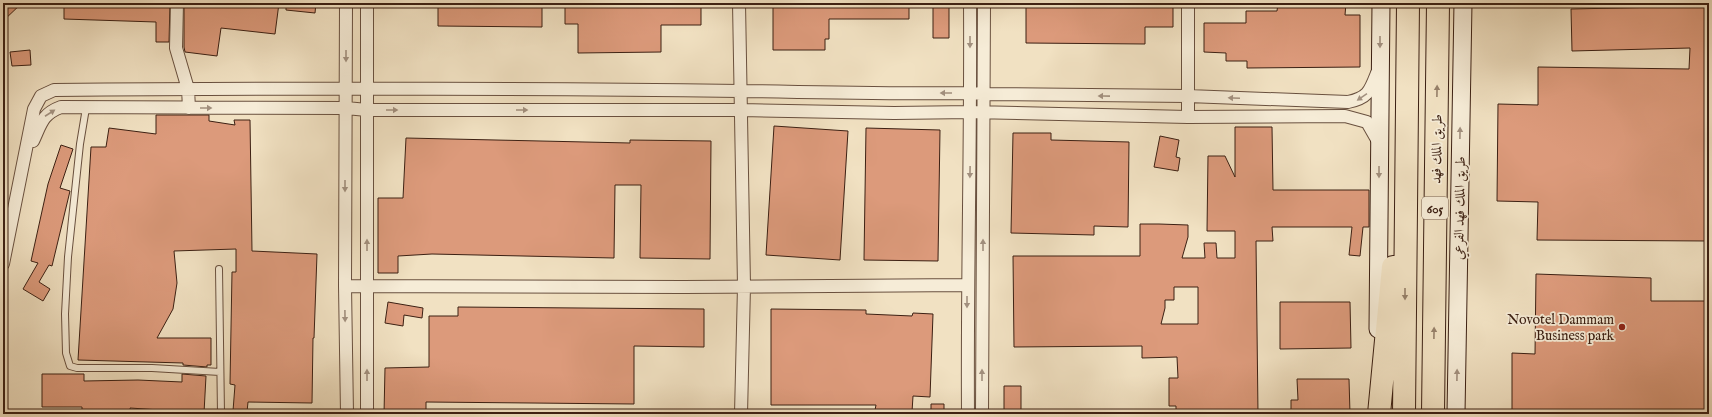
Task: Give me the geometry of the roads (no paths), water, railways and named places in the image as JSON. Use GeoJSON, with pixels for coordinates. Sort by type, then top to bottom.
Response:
{"type":"FeatureCollection","features":[{"type":"Feature","properties":{"kind":"highway","name":"طريق الملك فهد"},"geometry":{"type":"LineString","coordinates":[[1404,414],[1408,3]]}},
{"type":"Feature","properties":{"kind":"highway","name":"طريق الملك فهد"},"geometry":{"type":"LineString","coordinates":[[1433,414],[1438,3]]}},
{"type":"Feature","properties":{"kind":"highway"},"geometry":{"type":"LineString","coordinates":[[1378,414],[1406,113]]}},
{"type":"Feature","properties":{"kind":"main road"},"geometry":{"type":"LineString","coordinates":[[1378,414],[1380,3]]}},
{"type":"Feature","properties":{"kind":"main road","name":"طريق الملك فهد الفرعي"},"geometry":{"type":"LineString","coordinates":[[1456,414],[1459,138],[1463,3]]}},
{"type":"Feature","properties":{"kind":"street"},"geometry":{"type":"LineString","coordinates":[[177,3],[176,48],[188,89],[189,108]]}},
{"type":"Feature","properties":{"kind":"street"},"geometry":{"type":"LineString","coordinates":[[346,3],[345,286],[347,414]]}},
{"type":"Feature","properties":{"kind":"street"},"geometry":{"type":"LineString","coordinates":[[367,3],[367,414]]}},
{"type":"Feature","properties":{"kind":"street"},"geometry":{"type":"LineString","coordinates":[[739,3],[744,286],[740,414]]}},
{"type":"Feature","properties":{"kind":"street"},"geometry":{"type":"LineString","coordinates":[[968,414],[967,285],[971,112],[970,3]]}},
{"type":"Feature","properties":{"kind":"street"},"geometry":{"type":"LineString","coordinates":[[982,414],[984,3]]}},
{"type":"Feature","properties":{"kind":"street"},"geometry":{"type":"LineString","coordinates":[[1188,3],[1188,117]]}},
{"type":"Feature","properties":{"kind":"street"},"geometry":{"type":"LineString","coordinates":[[346,35],[367,36]]}},
{"type":"Feature","properties":{"kind":"street"},"geometry":{"type":"LineString","coordinates":[[3,264],[34,109],[41,96],[54,90],[346,89],[740,91],[886,94],[970,93],[1188,96],[1348,102],[1358,100],[1366,96],[1371,89],[1380,64]]}},
{"type":"Feature","properties":{"kind":"street"},"geometry":{"type":"LineString","coordinates":[[886,94],[894,114]]}},
{"type":"Feature","properties":{"kind":"street"},"geometry":{"type":"LineString","coordinates":[[25,159],[44,117],[50,111],[61,107],[346,108],[368,110],[741,110],[894,114],[971,112],[1188,117],[1345,116],[1368,122],[1379,143]]}},
{"type":"Feature","properties":{"kind":"street"},"geometry":{"type":"LineString","coordinates":[[345,286],[967,285]]}},
{"type":"Feature","properties":{"kind":"lane"},"geometry":{"type":"LineString","coordinates":[[86,108],[80,144],[68,257],[65,314],[66,353],[70,366],[77,368],[152,368],[220,372]]}},
{"type":"Feature","properties":{"kind":"lane"},"geometry":{"type":"LineString","coordinates":[[219,269],[221,414]]}},
{"type":"Feature","properties":{"kind":"place","name":"Novotel Dammam Business park"},"geometry":{"type":"Point","coordinates":[1622,327]}}]}
